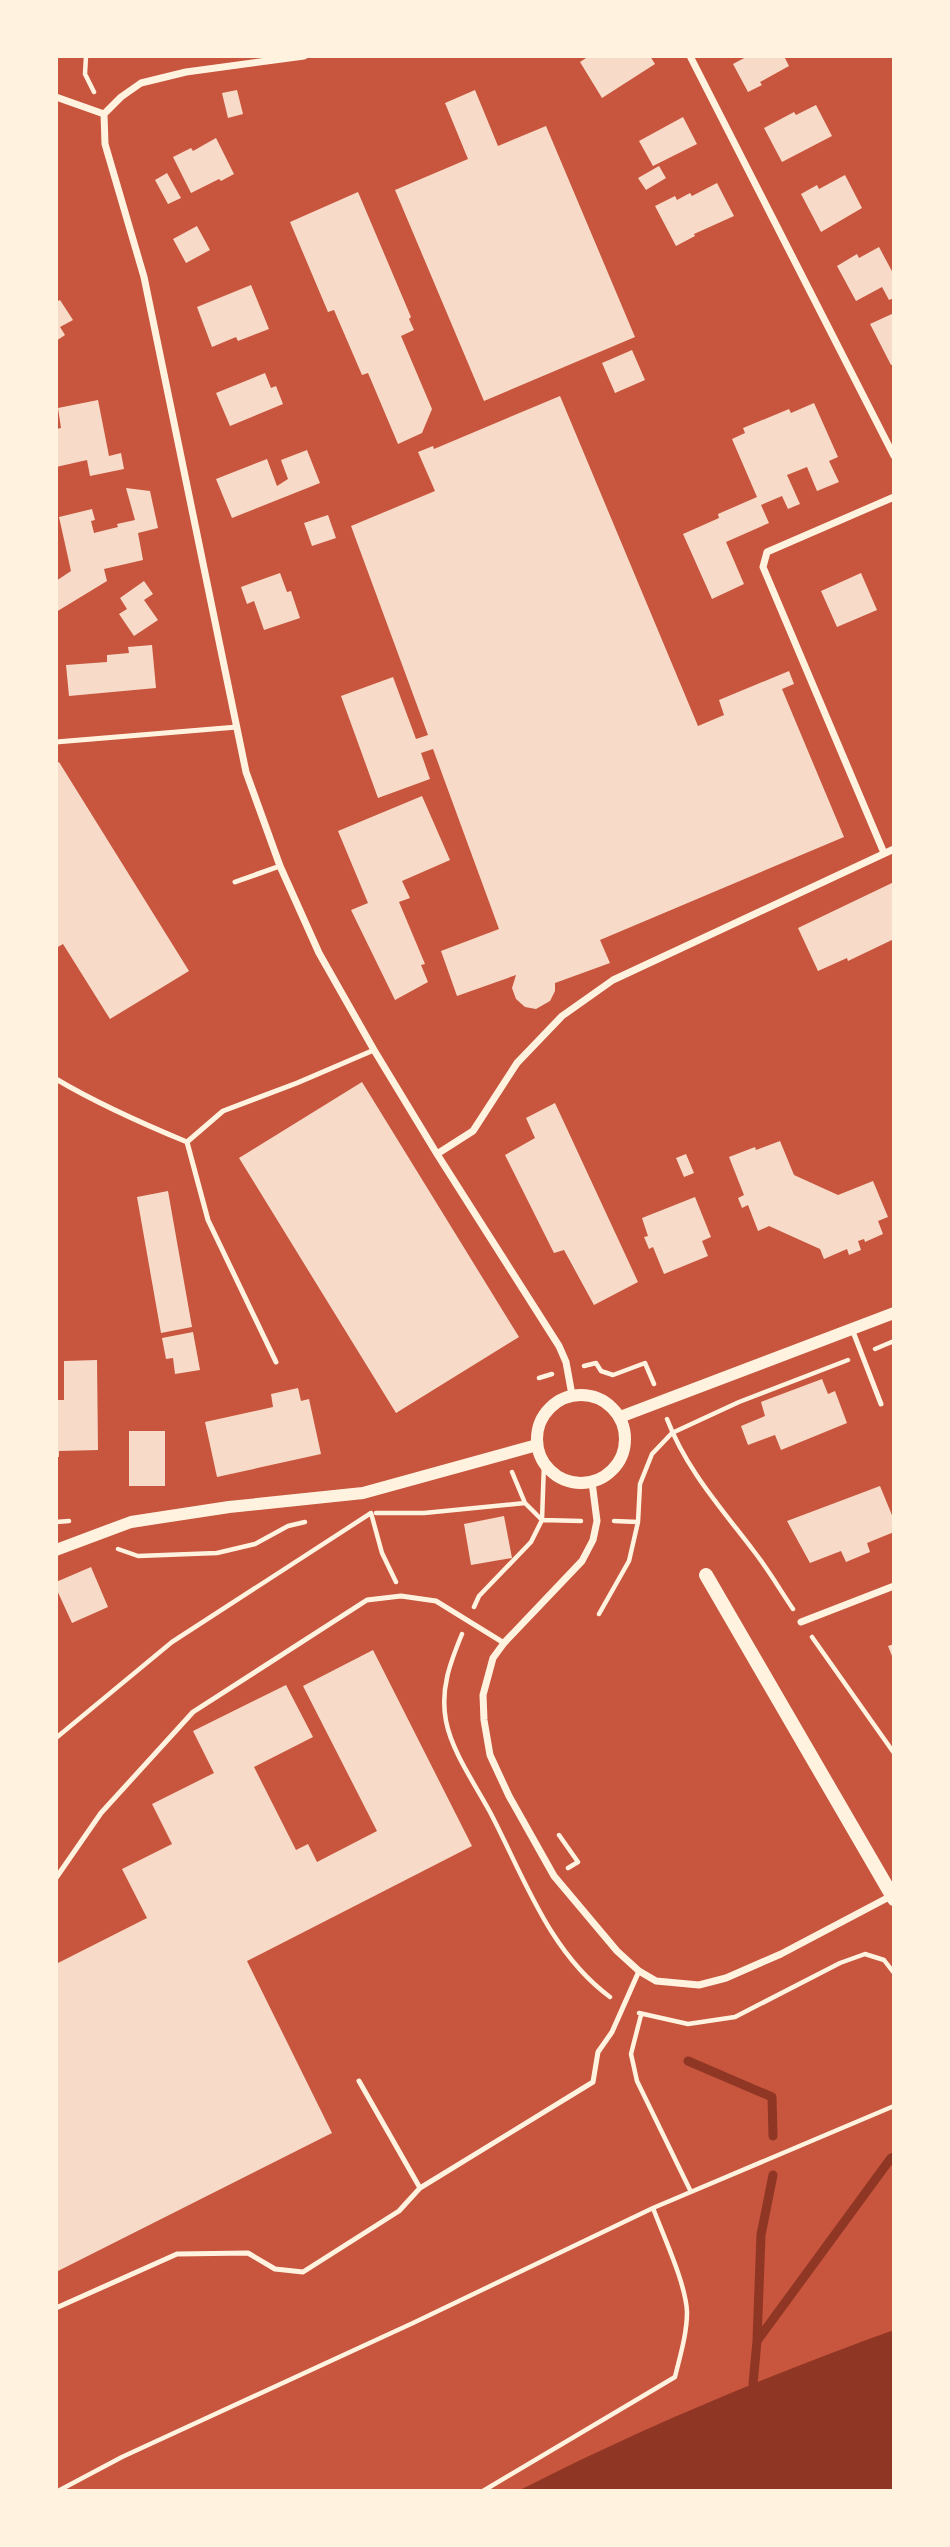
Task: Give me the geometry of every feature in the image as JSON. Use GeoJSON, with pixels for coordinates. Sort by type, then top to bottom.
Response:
{"type":"FeatureCollection","features":[{"type":"Feature","properties":{"kind":"main road"},"geometry":{"type":"LineString","coordinates":[[706,1575],[893,1897]]}},
{"type":"Feature","properties":{"kind":"street"},"geometry":{"type":"LineString","coordinates":[[303,56],[186,72],[141,83],[121,97],[104,114],[105,144],[144,277],[246,772],[280,866],[319,953],[374,1050],[559,1346],[568,1370],[572,1395]]}},
{"type":"Feature","properties":{"kind":"street"},"geometry":{"type":"LineString","coordinates":[[690,56],[894,456]]}},
{"type":"Feature","properties":{"kind":"street"},"geometry":{"type":"LineString","coordinates":[[56,97],[104,114]]}},
{"type":"Feature","properties":{"kind":"street"},"geometry":{"type":"LineString","coordinates":[[884,853],[763,567],[767,552],[894,497]]}},
{"type":"Feature","properties":{"kind":"street"},"geometry":{"type":"LineString","coordinates":[[437,1154],[472,1131],[517,1063],[562,1016],[613,980],[894,849]]}},
{"type":"Feature","properties":{"kind":"street"},"geometry":{"type":"LineString","coordinates":[[620,1418],[894,1313]]}},
{"type":"Feature","properties":{"kind":"street"},"geometry":{"type":"LineString","coordinates":[[572,1395],[586,1395],[600,1398],[612,1406],[620,1418],[625,1430],[622,1457],[614,1468],[592,1482],[565,1480],[553,1473],[544,1463],[537,1445],[538,1432],[541,1419],[549,1408],[572,1395]]}},
{"type":"Feature","properties":{"kind":"street"},"geometry":{"type":"LineString","coordinates":[[56,1550],[131,1522],[229,1507],[363,1493],[537,1445]]}},
{"type":"Feature","properties":{"kind":"street"},"geometry":{"type":"LineString","coordinates":[[592,1482],[597,1521],[593,1540],[582,1561],[493,1658],[483,1695],[490,1755],[509,1796],[554,1876],[617,1951],[639,1971],[656,1982],[699,1985],[726,1978],[814,1938],[893,1897]]}},
{"type":"Feature","properties":{"kind":"street"},"geometry":{"type":"LineString","coordinates":[[801,1622],[894,1586]]}},
{"type":"Feature","properties":{"kind":"lane"},"geometry":{"type":"LineString","coordinates":[[56,743],[237,727]]}},
{"type":"Feature","properties":{"kind":"lane"},"geometry":{"type":"LineString","coordinates":[[235,882],[280,866]]}},
{"type":"Feature","properties":{"kind":"lane"},"geometry":{"type":"LineString","coordinates":[[187,1142],[223,1111],[374,1050]]}},
{"type":"Feature","properties":{"kind":"lane"},"geometry":{"type":"LineString","coordinates":[[56,1079],[117,1113],[187,1142]]}},
{"type":"Feature","properties":{"kind":"lane"},"geometry":{"type":"LineString","coordinates":[[187,1142],[208,1220],[276,1362]]}},
{"type":"Feature","properties":{"kind":"lane"},"geometry":{"type":"LineString","coordinates":[[852,1329],[881,1404]]}},
{"type":"Feature","properties":{"kind":"lane"},"geometry":{"type":"LineString","coordinates":[[56,1878],[101,1813],[193,1712],[367,1600],[401,1596],[436,1601],[504,1643]]}},
{"type":"Feature","properties":{"kind":"lane"},"geometry":{"type":"LineString","coordinates":[[56,2308],[177,2254],[248,2252],[275,2269],[303,2272],[399,2211],[420,2188],[593,2082],[598,2052],[612,2032],[639,1971]]}},
{"type":"Feature","properties":{"kind":"lane"},"geometry":{"type":"LineString","coordinates":[[359,2081],[420,2188]]}},
{"type":"Feature","properties":{"kind":"path"},"geometry":{"type":"LineString","coordinates":[[86,56],[85,74],[104,114]]}},
{"type":"Feature","properties":{"kind":"path"},"geometry":{"type":"LineString","coordinates":[[599,1614],[629,1561],[638,1522],[640,1483],[652,1454],[672,1433],[739,1402],[894,1341]]}},
{"type":"Feature","properties":{"kind":"path"},"geometry":{"type":"LineString","coordinates":[[539,1378],[596,1363],[601,1371],[613,1375],[645,1363],[672,1433],[688,1463]]}},
{"type":"Feature","properties":{"kind":"path"},"geometry":{"type":"LineString","coordinates":[[504,1453],[526,1503],[542,1520]]}},
{"type":"Feature","properties":{"kind":"path"},"geometry":{"type":"LineString","coordinates":[[468,1619],[479,1596],[531,1542],[542,1520],[544,1463]]}},
{"type":"Feature","properties":{"kind":"path"},"geometry":{"type":"LineString","coordinates":[[360,1514],[424,1513],[526,1503]]}},
{"type":"Feature","properties":{"kind":"path"},"geometry":{"type":"LineString","coordinates":[[371,1513],[382,1553],[401,1596]]}},
{"type":"Feature","properties":{"kind":"path"},"geometry":{"type":"LineString","coordinates":[[56,1738],[173,1642],[371,1513]]}},
{"type":"Feature","properties":{"kind":"path"},"geometry":{"type":"LineString","coordinates":[[88,1538],[138,1556],[217,1553],[255,1544],[289,1526],[313,1521]]}},
{"type":"Feature","properties":{"kind":"path"},"geometry":{"type":"LineString","coordinates":[[691,2192],[637,2081],[631,2054],[641,2014],[688,2024],[735,2017],[840,1963],[865,1954],[884,1960],[894,1973]]}},
{"type":"Feature","properties":{"kind":"path"},"geometry":{"type":"LineString","coordinates":[[58,2491],[122,2457],[653,2208],[894,2106]]}},
{"type":"Feature","properties":{"kind":"path"},"geometry":{"type":"LineString","coordinates":[[483,2491],[675,2377],[685,2335],[687,2309],[674,2261],[653,2208]]}},
{"type":"Feature","properties":{"kind":"shaded area"},"geometry":{"type":"Polygon","coordinates":[[[894,2330],[894,2491],[518,2491],[703,2404],[894,2330]]]}},
{"type":"Feature","properties":{"kind":"building"},"geometry":{"type":"Polygon","coordinates":[[[589,56],[650,56],[655,64],[602,98],[580,62],[589,56]]]}},
{"type":"Feature","properties":{"kind":"building"},"geometry":{"type":"Polygon","coordinates":[[[748,56],[784,56],[789,66],[748,92],[733,64],[748,56]]]}},
{"type":"Feature","properties":{"kind":"building"},"geometry":{"type":"Polygon","coordinates":[[[237,90],[243,114],[228,118],[222,93],[237,90]]]}},
{"type":"Feature","properties":{"kind":"building"},"geometry":{"type":"Polygon","coordinates":[[[475,90],[498,146],[546,126],[635,337],[484,401],[395,190],[468,159],[445,103],[475,90]]]}},
{"type":"Feature","properties":{"kind":"building"},"geometry":{"type":"Polygon","coordinates":[[[816,105],[832,136],[782,162],[764,128],[794,112],[796,115],[816,105]]]}},
{"type":"Feature","properties":{"kind":"building"},"geometry":{"type":"Polygon","coordinates":[[[683,117],[697,144],[653,166],[639,141],[683,117]]]}},
{"type":"Feature","properties":{"kind":"building"},"geometry":{"type":"Polygon","coordinates":[[[216,138],[234,174],[191,193],[173,157],[191,148],[193,151],[216,138]]]}},
{"type":"Feature","properties":{"kind":"building"},"geometry":{"type":"Polygon","coordinates":[[[659,166],[666,178],[646,190],[638,178],[659,166]]]}},
{"type":"Feature","properties":{"kind":"building"},"geometry":{"type":"Polygon","coordinates":[[[167,173],[181,198],[168,204],[155,180],[167,173]]]}},
{"type":"Feature","properties":{"kind":"building"},"geometry":{"type":"Polygon","coordinates":[[[845,175],[862,208],[821,232],[801,194],[817,185],[819,189],[845,175]]]}},
{"type":"Feature","properties":{"kind":"building"},"geometry":{"type":"Polygon","coordinates":[[[717,183],[734,216],[694,234],[695,236],[676,246],[655,206],[675,196],[677,200],[690,193],[692,196],[717,183]]]}},
{"type":"Feature","properties":{"kind":"building"},"geometry":{"type":"Polygon","coordinates":[[[358,192],[411,317],[409,319],[414,330],[401,336],[432,409],[422,433],[398,444],[368,373],[362,375],[334,310],[328,312],[290,222],[358,192]]]}},
{"type":"Feature","properties":{"kind":"building"},"geometry":{"type":"Polygon","coordinates":[[[197,226],[210,250],[186,263],[173,239],[197,226]]]}},
{"type":"Feature","properties":{"kind":"building"},"geometry":{"type":"Polygon","coordinates":[[[879,247],[894,275],[894,298],[889,300],[882,287],[856,301],[837,266],[857,254],[859,258],[879,247]]]}},
{"type":"Feature","properties":{"kind":"building"},"geometry":{"type":"Polygon","coordinates":[[[251,285],[269,329],[238,341],[236,337],[212,347],[197,307],[251,285]]]}},
{"type":"Feature","properties":{"kind":"building"},"geometry":{"type":"Polygon","coordinates":[[[60,300],[73,320],[60,327],[65,335],[56,341],[56,302],[60,300]]]}},
{"type":"Feature","properties":{"kind":"building"},"geometry":{"type":"Polygon","coordinates":[[[894,313],[894,364],[891,365],[870,324],[894,313]]]}},
{"type":"Feature","properties":{"kind":"building"},"geometry":{"type":"Polygon","coordinates":[[[632,350],[645,380],[615,393],[602,363],[632,350]]]}},
{"type":"Feature","properties":{"kind":"building"},"geometry":{"type":"Polygon","coordinates":[[[265,373],[271,388],[276,386],[283,404],[230,426],[216,393],[265,373]]]}},
{"type":"Feature","properties":{"kind":"building"},"geometry":{"type":"Polygon","coordinates":[[[560,396],[698,726],[724,715],[719,700],[789,671],[794,684],[782,689],[844,837],[600,940],[610,963],[555,983],[555,991],[550,1001],[536,1009],[525,1007],[516,999],[512,988],[516,975],[457,996],[441,951],[499,929],[433,749],[421,753],[430,779],[378,798],[341,696],[393,677],[416,739],[428,735],[351,526],[435,491],[418,452],[433,446],[434,449],[560,396]]]}},
{"type":"Feature","properties":{"kind":"building"},"geometry":{"type":"Polygon","coordinates":[[[98,400],[109,456],[121,453],[124,469],[90,476],[87,460],[56,467],[56,429],[61,428],[58,408],[98,400]]]}},
{"type":"Feature","properties":{"kind":"building"},"geometry":{"type":"Polygon","coordinates":[[[814,403],[838,457],[829,461],[839,482],[817,491],[807,467],[787,475],[800,504],[788,509],[782,496],[761,505],[769,523],[726,542],[744,584],[712,599],[683,534],[719,518],[718,514],[757,497],[732,439],[745,433],[743,428],[789,409],[791,413],[814,403]]]}},
{"type":"Feature","properties":{"kind":"building"},"geometry":{"type":"Polygon","coordinates":[[[307,450],[320,483],[232,518],[216,479],[267,459],[277,486],[288,479],[281,460],[307,450]]]}},
{"type":"Feature","properties":{"kind":"building"},"geometry":{"type":"Polygon","coordinates":[[[126,488],[150,491],[158,528],[138,533],[143,560],[104,569],[107,581],[56,612],[56,581],[71,571],[59,517],[92,509],[94,533],[135,520],[126,488]]]}},
{"type":"Feature","properties":{"kind":"building"},"geometry":{"type":"Polygon","coordinates":[[[328,515],[336,538],[312,546],[304,523],[328,515]]]}},
{"type":"Feature","properties":{"kind":"building"},"geometry":{"type":"Polygon","coordinates":[[[280,573],[287,592],[291,591],[300,618],[264,630],[254,601],[247,604],[241,587],[280,573]]]}},
{"type":"Feature","properties":{"kind":"building"},"geometry":{"type":"Polygon","coordinates":[[[861,573],[877,610],[837,627],[821,591],[861,573]]]}},
{"type":"Feature","properties":{"kind":"building"},"geometry":{"type":"Polygon","coordinates":[[[144,581],[153,594],[144,600],[158,620],[134,636],[119,614],[127,609],[120,598],[144,581]]]}},
{"type":"Feature","properties":{"kind":"building"},"geometry":{"type":"Polygon","coordinates":[[[152,645],[156,688],[69,696],[66,665],[107,662],[107,655],[129,653],[128,647],[152,645]]]}},
{"type":"Feature","properties":{"kind":"building"},"geometry":{"type":"Polygon","coordinates":[[[59,762],[189,971],[110,1019],[63,944],[56,948],[56,764],[59,762]]]}},
{"type":"Feature","properties":{"kind":"building"},"geometry":{"type":"Polygon","coordinates":[[[422,796],[450,860],[402,881],[410,898],[399,902],[425,964],[421,965],[428,982],[395,1000],[351,910],[368,903],[338,831],[422,796]]]}},
{"type":"Feature","properties":{"kind":"building"},"geometry":{"type":"Polygon","coordinates":[[[894,882],[894,939],[848,961],[847,958],[818,971],[798,928],[894,882]]]}},
{"type":"Feature","properties":{"kind":"building"},"geometry":{"type":"Polygon","coordinates":[[[362,1082],[519,1337],[396,1413],[239,1158],[362,1082]]]}},
{"type":"Feature","properties":{"kind":"building"},"geometry":{"type":"Polygon","coordinates":[[[555,1103],[638,1282],[594,1305],[564,1250],[554,1253],[505,1155],[535,1138],[526,1118],[555,1103]]]}},
{"type":"Feature","properties":{"kind":"building"},"geometry":{"type":"Polygon","coordinates":[[[780,1141],[794,1175],[838,1195],[873,1181],[888,1217],[878,1221],[883,1234],[865,1242],[864,1239],[858,1241],[861,1250],[849,1255],[847,1249],[824,1259],[820,1249],[769,1226],[758,1231],[748,1205],[742,1208],[738,1198],[744,1195],[729,1157],[780,1141]]]}},
{"type":"Feature","properties":{"kind":"building"},"geometry":{"type":"Polygon","coordinates":[[[686,1154],[694,1173],[684,1177],[676,1158],[686,1154]]]}},
{"type":"Feature","properties":{"kind":"building"},"geometry":{"type":"Polygon","coordinates":[[[168,1191],[192,1327],[161,1333],[137,1197],[168,1191]]]}},
{"type":"Feature","properties":{"kind":"building"},"geometry":{"type":"Polygon","coordinates":[[[695,1197],[711,1237],[702,1241],[708,1256],[664,1274],[653,1247],[649,1249],[644,1237],[648,1236],[642,1218],[695,1197]]]}},
{"type":"Feature","properties":{"kind":"building"},"geometry":{"type":"Polygon","coordinates":[[[193,1332],[200,1370],[175,1374],[173,1358],[166,1359],[162,1338],[193,1332]]]}},
{"type":"Feature","properties":{"kind":"building"},"geometry":{"type":"Polygon","coordinates":[[[97,1360],[98,1450],[59,1451],[59,1457],[56,1457],[56,1400],[64,1400],[64,1361],[97,1360]]]}},
{"type":"Feature","properties":{"kind":"building"},"geometry":{"type":"Polygon","coordinates":[[[822,1379],[828,1394],[835,1391],[847,1423],[781,1450],[775,1435],[748,1445],[741,1426],[765,1416],[761,1402],[822,1379]]]}},
{"type":"Feature","properties":{"kind":"building"},"geometry":{"type":"Polygon","coordinates":[[[298,1388],[301,1401],[309,1399],[321,1454],[217,1477],[205,1422],[273,1407],[271,1394],[298,1388]]]}},
{"type":"Feature","properties":{"kind":"building"},"geometry":{"type":"Polygon","coordinates":[[[129,1431],[165,1431],[165,1486],[129,1486],[129,1431]]]}},
{"type":"Feature","properties":{"kind":"building"},"geometry":{"type":"Polygon","coordinates":[[[880,1486],[894,1520],[894,1532],[867,1543],[870,1552],[846,1562],[841,1551],[810,1563],[787,1521],[880,1486]]]}},
{"type":"Feature","properties":{"kind":"building"},"geometry":{"type":"Polygon","coordinates":[[[504,1516],[512,1558],[471,1565],[464,1524],[504,1516]]]}},
{"type":"Feature","properties":{"kind":"building"},"geometry":{"type":"Polygon","coordinates":[[[91,1567],[108,1607],[72,1623],[56,1588],[56,1582],[91,1567]]]}},
{"type":"Feature","properties":{"kind":"building"},"geometry":{"type":"Polygon","coordinates":[[[894,1644],[894,1661],[888,1646],[894,1644]]]}},
{"type":"Feature","properties":{"kind":"building"},"geometry":{"type":"Polygon","coordinates":[[[373,1650],[472,1846],[247,1961],[332,2133],[58,2271],[56,1964],[147,1918],[122,1869],[172,1844],[152,1804],[214,1773],[193,1731],[286,1685],[313,1737],[254,1767],[296,1850],[308,1844],[317,1862],[377,1831],[303,1686],[373,1650]]]}},
{"type":"Feature","properties":{"kind":"waterway"},"geometry":{"type":"LineString","coordinates":[[688,2061],[772,2097],[773,2136]]}},
{"type":"Feature","properties":{"kind":"waterway"},"geometry":{"type":"LineString","coordinates":[[757,2341],[894,2157]]}},
{"type":"Feature","properties":{"kind":"waterway"},"geometry":{"type":"LineString","coordinates":[[756,2395],[753,2384],[761,2235],[773,2175]]}}]}
